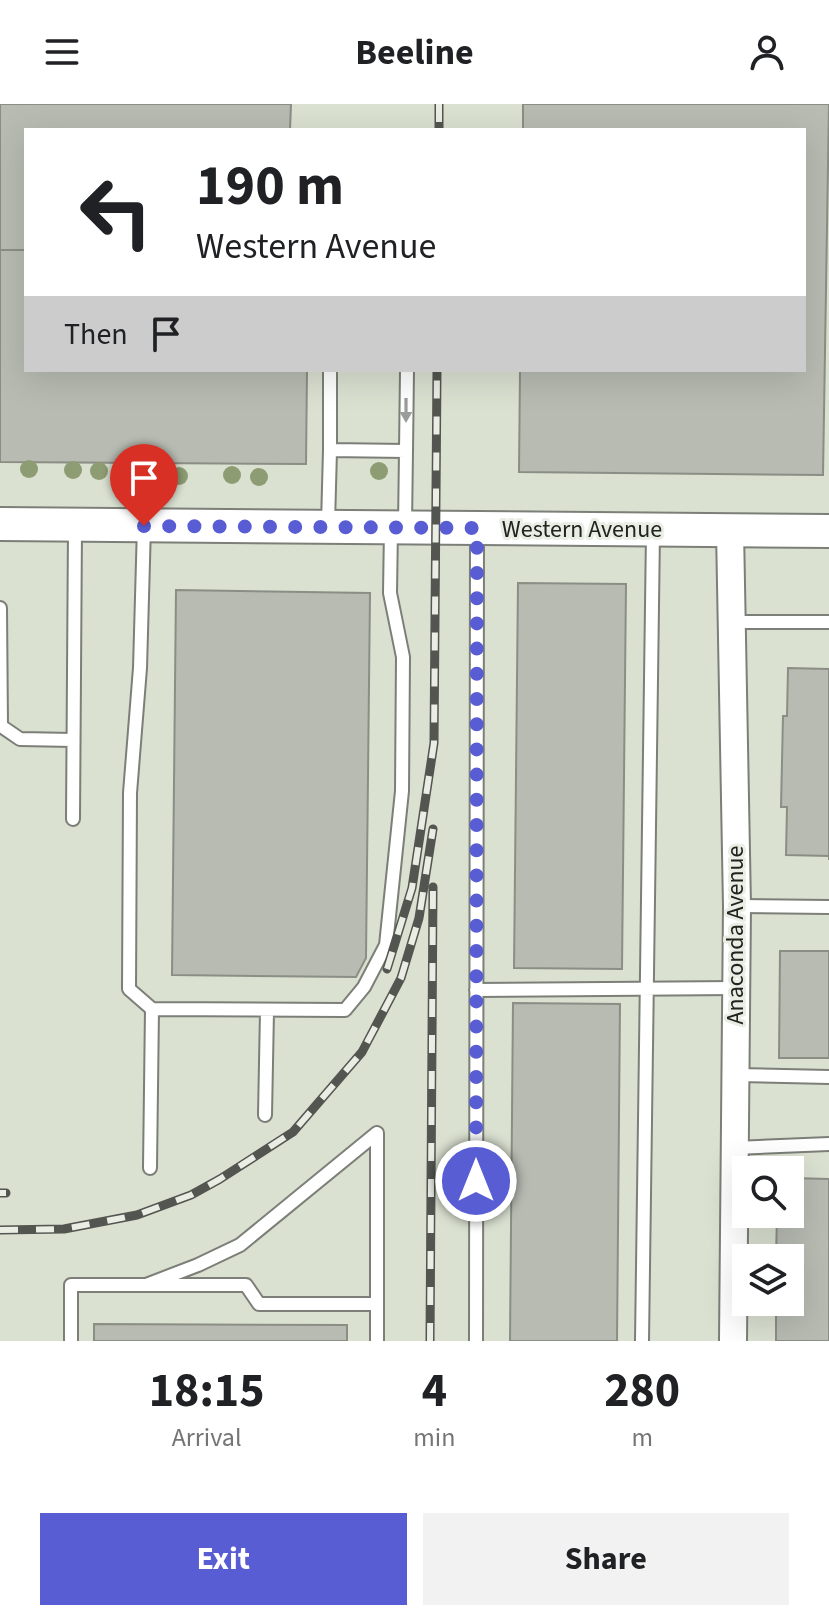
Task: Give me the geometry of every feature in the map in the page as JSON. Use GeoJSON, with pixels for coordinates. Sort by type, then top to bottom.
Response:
{"type":"FeatureCollection","features":[{"type":"Feature","properties":{"kind":"street","name":"Western Avenue"},"geometry":{"type":"LineString","coordinates":[[0,524],[829,531]]}},
{"type":"Feature","properties":{"kind":"street","name":"Anaconda Avenue"},"geometry":{"type":"LineString","coordinates":[[730,530],[737,906],[733,1341]]}},
{"type":"Feature","properties":{"kind":"lane"},"geometry":{"type":"LineString","coordinates":[[328,527],[330,372]]}},
{"type":"Feature","properties":{"kind":"lane"},"geometry":{"type":"LineString","coordinates":[[144,526],[140,668],[130,793],[129,989],[152,1009],[345,1010],[364,987],[386,945],[403,776],[403,657],[390,593],[406,451],[407,372]]}},
{"type":"Feature","properties":{"kind":"lane"},"geometry":{"type":"LineString","coordinates":[[330,450],[406,451]]}},
{"type":"Feature","properties":{"kind":"lane"},"geometry":{"type":"LineString","coordinates":[[73,819],[75,524]]}},
{"type":"Feature","properties":{"kind":"lane"},"geometry":{"type":"LineString","coordinates":[[476,1341],[477,528]]}},
{"type":"Feature","properties":{"kind":"lane"},"geometry":{"type":"LineString","coordinates":[[642,1341],[653,530]]}},
{"type":"Feature","properties":{"kind":"lane"},"geometry":{"type":"LineString","coordinates":[[0,608],[1,726],[20,739],[73,740]]}},
{"type":"Feature","properties":{"kind":"lane"},"geometry":{"type":"LineString","coordinates":[[731,622],[829,622]]}},
{"type":"Feature","properties":{"kind":"lane"},"geometry":{"type":"LineString","coordinates":[[737,906],[829,907]]}},
{"type":"Feature","properties":{"kind":"lane"},"geometry":{"type":"LineString","coordinates":[[476,990],[736,988]]}},
{"type":"Feature","properties":{"kind":"lane"},"geometry":{"type":"LineString","coordinates":[[150,1168],[152,1009]]}},
{"type":"Feature","properties":{"kind":"lane"},"geometry":{"type":"LineString","coordinates":[[265,1115],[267,1011]]}},
{"type":"Feature","properties":{"kind":"lane"},"geometry":{"type":"LineString","coordinates":[[735,1075],[829,1077]]}},
{"type":"Feature","properties":{"kind":"lane"},"geometry":{"type":"LineString","coordinates":[[146,1285],[240,1245],[377,1133],[377,1341]]}},
{"type":"Feature","properties":{"kind":"lane"},"geometry":{"type":"LineString","coordinates":[[735,1148],[829,1144]]}},
{"type":"Feature","properties":{"kind":"lane"},"geometry":{"type":"LineString","coordinates":[[71,1341],[71,1285],[246,1285],[259,1304],[377,1304]]}},
{"type":"Feature","properties":{"kind":"shaded area"},"geometry":{"type":"Polygon","coordinates":[[[0,104],[829,104],[829,1341],[0,1341],[0,104]]]}},
{"type":"Feature","properties":{"kind":"building"},"geometry":{"type":"Polygon","coordinates":[[[0,104],[291,104],[290,128],[24,128],[24,250],[0,250],[0,104]]]}},
{"type":"Feature","properties":{"kind":"building"},"geometry":{"type":"Polygon","coordinates":[[[523,104],[829,104],[823,475],[519,472],[520,372],[806,372],[806,128],[523,128],[523,104]]]}},
{"type":"Feature","properties":{"kind":"building"},"geometry":{"type":"Polygon","coordinates":[[[0,250],[24,250],[24,372],[307,372],[306,464],[0,462],[0,250]]]}},
{"type":"Feature","properties":{"kind":"building"},"geometry":{"type":"Polygon","coordinates":[[[518,583],[626,584],[622,969],[514,968],[518,583]]]}},
{"type":"Feature","properties":{"kind":"building"},"geometry":{"type":"Polygon","coordinates":[[[176,590],[370,593],[366,958],[356,977],[172,975],[176,590]]]}},
{"type":"Feature","properties":{"kind":"building"},"geometry":{"type":"Polygon","coordinates":[[[788,668],[829,669],[829,856],[786,855],[787,807],[781,807],[783,716],[787,716],[788,668]]]}},
{"type":"Feature","properties":{"kind":"building"},"geometry":{"type":"Polygon","coordinates":[[[780,951],[829,951],[829,1058],[779,1058],[780,951]]]}},
{"type":"Feature","properties":{"kind":"building"},"geometry":{"type":"Polygon","coordinates":[[[513,1003],[620,1004],[617,1341],[510,1341],[513,1003]]]}},
{"type":"Feature","properties":{"kind":"building"},"geometry":{"type":"Polygon","coordinates":[[[804,1178],[829,1179],[829,1341],[776,1341],[776,1316],[804,1316],[804,1244],[776,1244],[777,1228],[804,1228],[804,1178]]]}},
{"type":"Feature","properties":{"kind":"building"},"geometry":{"type":"Polygon","coordinates":[[[94,1324],[347,1325],[347,1341],[94,1341],[94,1324]]]}},
{"type":"Feature","properties":{"kind":"railway"},"geometry":{"type":"LineString","coordinates":[[439,104],[439,128]]}},
{"type":"Feature","properties":{"kind":"railway"},"geometry":{"type":"LineString","coordinates":[[387,969],[412,888],[434,743],[437,372]]}},
{"type":"Feature","properties":{"kind":"railway"},"geometry":{"type":"LineString","coordinates":[[0,1230],[64,1229],[137,1215],[191,1195],[293,1132],[362,1052],[401,978],[419,918],[433,829]]}},
{"type":"Feature","properties":{"kind":"railway"},"geometry":{"type":"LineString","coordinates":[[430,1341],[433,887]]}},
{"type":"Feature","properties":{"kind":"railway"},"geometry":{"type":"LineString","coordinates":[[0,1193],[6,1193]]}},
{"type":"Feature","properties":{"kind":"route"},"geometry":{"type":"LineString","coordinates":[[144,526],[477,528],[476,1181]]}}]}
